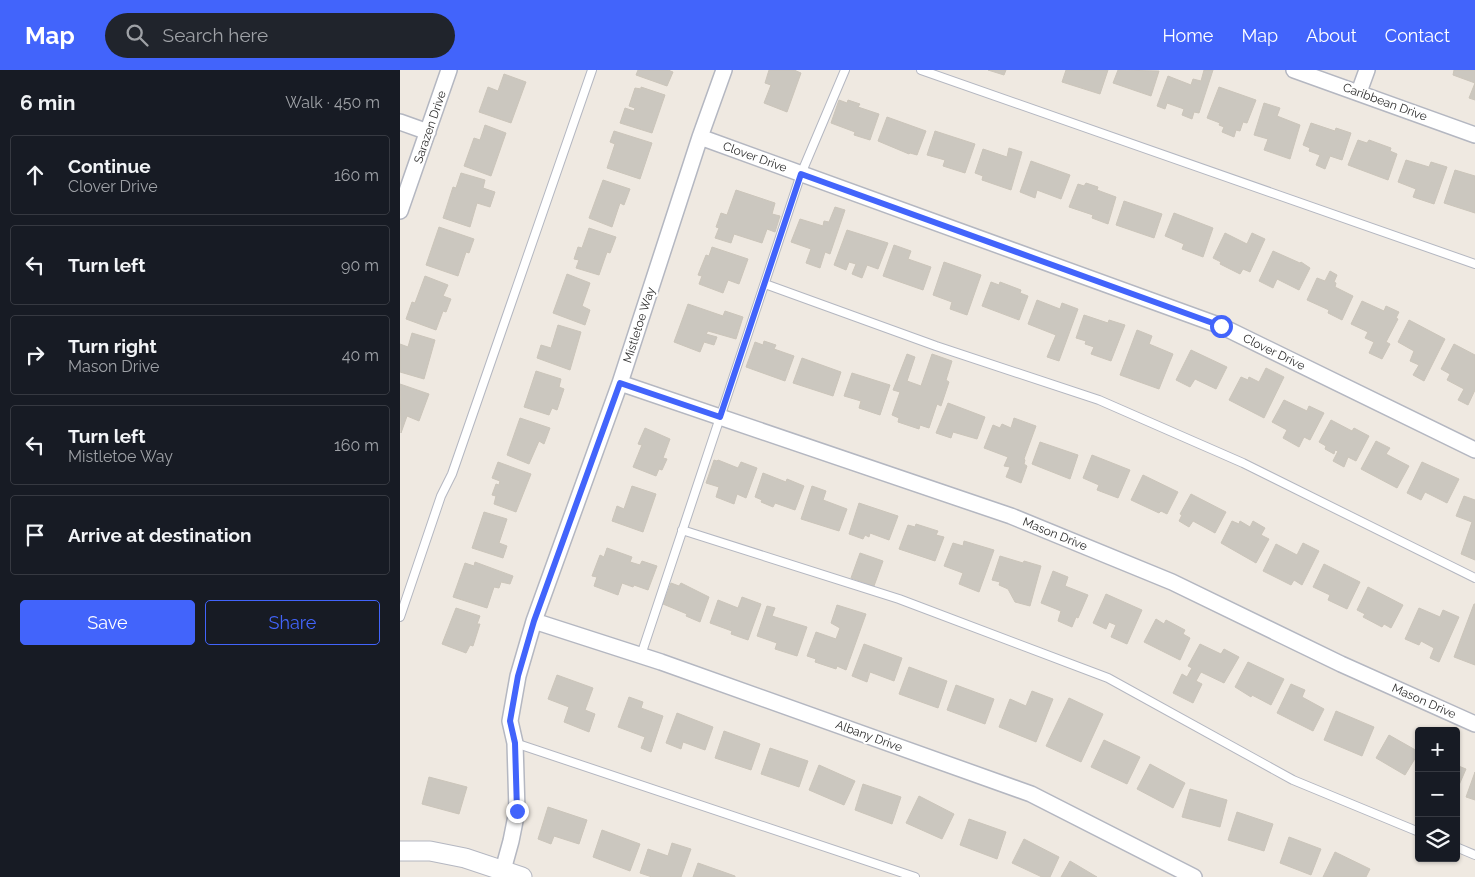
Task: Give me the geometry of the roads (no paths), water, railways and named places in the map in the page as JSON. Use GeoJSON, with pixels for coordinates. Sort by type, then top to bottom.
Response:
{"type":"FeatureCollection","features":[{"type":"Feature","properties":{"kind":"street","name":"Sarazen Drive"},"geometry":{"type":"LineString","coordinates":[[400,211],[449,70]]}},
{"type":"Feature","properties":{"kind":"street","name":"Mistletoe Way"},"geometry":{"type":"LineString","coordinates":[[503,870],[517,811],[515,743],[510,721],[518,676],[534,621],[620,383],[700,137],[724,70]]}},
{"type":"Feature","properties":{"kind":"street","name":"Caribbean Drive"},"geometry":{"type":"LineString","coordinates":[[1294,70],[1360,92],[1475,135]]}},
{"type":"Feature","properties":{"kind":"street"},"geometry":{"type":"LineString","coordinates":[[1360,92],[1367,70]]}},
{"type":"Feature","properties":{"kind":"street"},"geometry":{"type":"LineString","coordinates":[[400,122],[428,132]]}},
{"type":"Feature","properties":{"kind":"street","name":"Clover Drive"},"geometry":{"type":"LineString","coordinates":[[700,137],[1221,326],[1475,450]]}},
{"type":"Feature","properties":{"kind":"street","name":"Mason Drive"},"geometry":{"type":"LineString","coordinates":[[620,383],[1020,519],[1172,582],[1341,664],[1475,724]]}},
{"type":"Feature","properties":{"kind":"street","name":"Albany Drive"},"geometry":{"type":"LineString","coordinates":[[534,621],[641,656],[1031,794],[1194,877]]}},
{"type":"Feature","properties":{"kind":"street"},"geometry":{"type":"LineString","coordinates":[[400,851],[430,851],[465,858],[522,877]]}},
{"type":"Feature","properties":{"kind":"lane"},"geometry":{"type":"LineString","coordinates":[[400,617],[441,496],[452,474],[592,70]]}},
{"type":"Feature","properties":{"kind":"lane"},"geometry":{"type":"LineString","coordinates":[[641,656],[801,174],[845,70]]}},
{"type":"Feature","properties":{"kind":"lane"},"geometry":{"type":"LineString","coordinates":[[921,70],[1475,264]]}},
{"type":"Feature","properties":{"kind":"lane"},"geometry":{"type":"LineString","coordinates":[[765,284],[936,346],[1100,400],[1243,463],[1475,578]]}},
{"type":"Feature","properties":{"kind":"lane"},"geometry":{"type":"LineString","coordinates":[[682,530],[899,599],[1108,678],[1293,780],[1415,830]]}},
{"type":"Feature","properties":{"kind":"lane"},"geometry":{"type":"LineString","coordinates":[[515,743],[915,877]]}},
{"type":"Feature","properties":{"kind":"lane"},"geometry":{"type":"LineString","coordinates":[[1460,849],[1475,855]]}}]}
